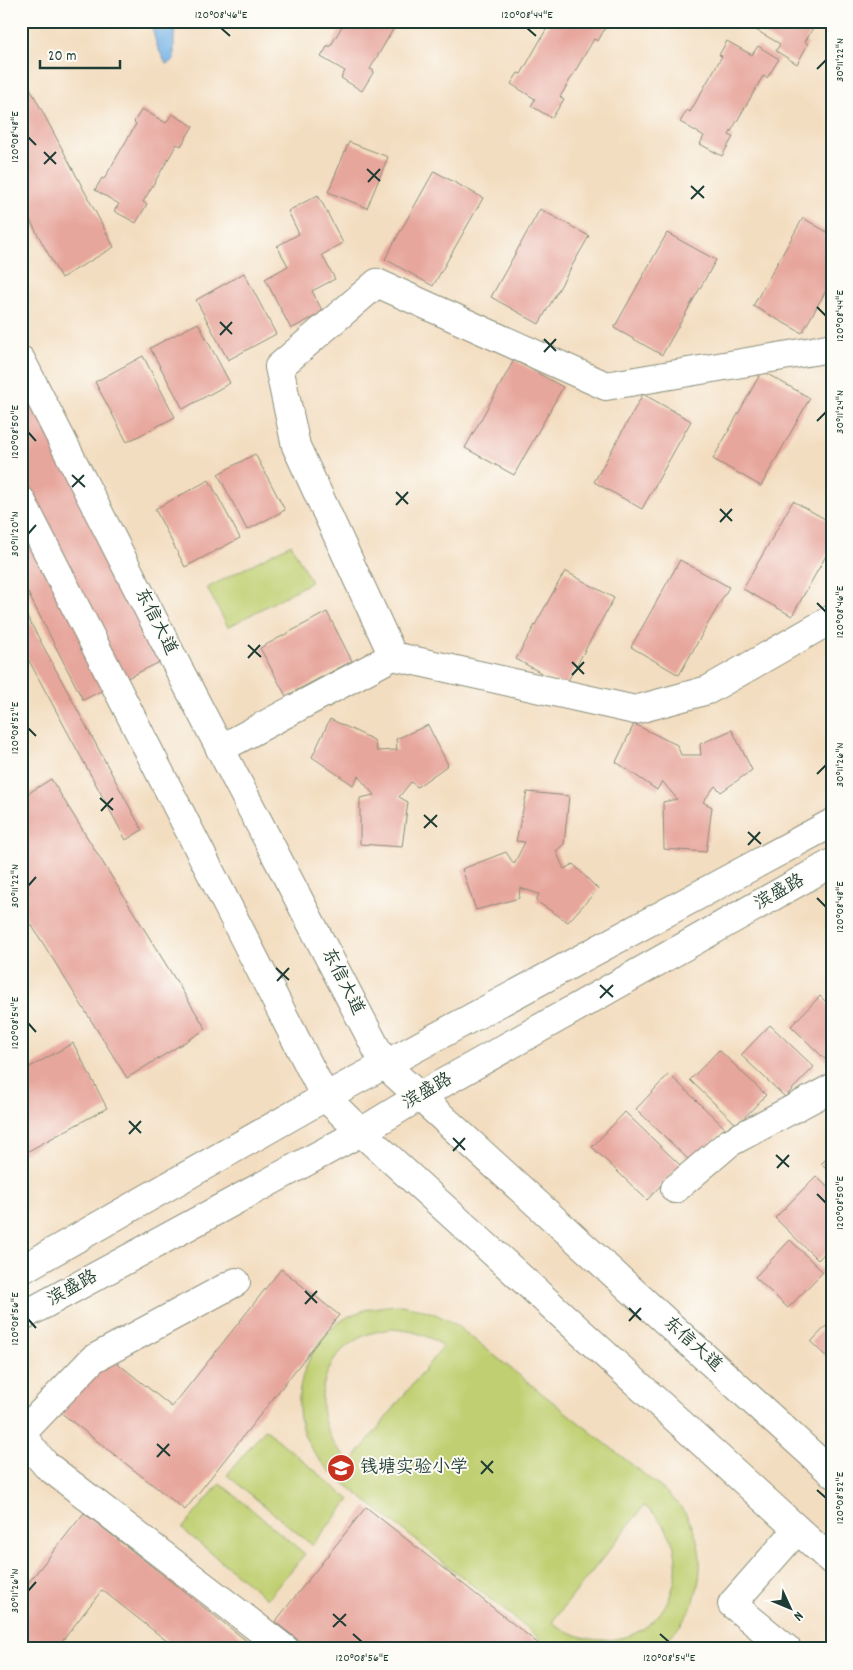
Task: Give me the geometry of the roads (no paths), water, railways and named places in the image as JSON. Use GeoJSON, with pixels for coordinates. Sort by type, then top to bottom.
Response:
{"type":"FeatureCollection","features":[{"type":"Feature","properties":{"kind":"main road"},"geometry":{"type":"LineString","coordinates":[[392,656],[296,446],[279,367],[378,283],[606,386],[832,347]]}},
{"type":"Feature","properties":{"kind":"main road","name":"东信大道"},"geometry":{"type":"LineString","coordinates":[[21,360],[385,1065],[832,1473]]}},
{"type":"Feature","properties":{"kind":"main road"},"geometry":{"type":"LineString","coordinates":[[21,500],[324,1097],[832,1561]]}},
{"type":"Feature","properties":{"kind":"main road"},"geometry":{"type":"LineString","coordinates":[[220,748],[392,656],[635,710],[708,690],[832,619]]}},
{"type":"Feature","properties":{"kind":"main road","name":"滨盛路"},"geometry":{"type":"LineString","coordinates":[[21,1270],[324,1097],[832,823]]}},
{"type":"Feature","properties":{"kind":"main road","name":"滨盛路"},"geometry":{"type":"LineString","coordinates":[[21,1317],[361,1132],[420,1096],[832,863]]}},
{"type":"Feature","properties":{"kind":"main road"},"geometry":{"type":"LineString","coordinates":[[675,1190],[729,1143],[832,1088]]}},
{"type":"Feature","properties":{"kind":"main road"},"geometry":{"type":"LineString","coordinates":[[236,1282],[93,1359],[21,1435],[46,1464],[286,1649]]}},
{"type":"Feature","properties":{"kind":"main road"},"geometry":{"type":"LineString","coordinates":[[788,1649],[732,1604],[797,1530]]}},
{"type":"Feature","properties":{"kind":"water"},"geometry":{"type":"Polygon","coordinates":[[[150,21],[176,21],[174,60],[166,64],[157,46],[150,21]]]}},
{"type":"Feature","properties":{"kind":"place","name":"钱塘实验小学"},"geometry":{"type":"Point","coordinates":[341,1468]}}]}
